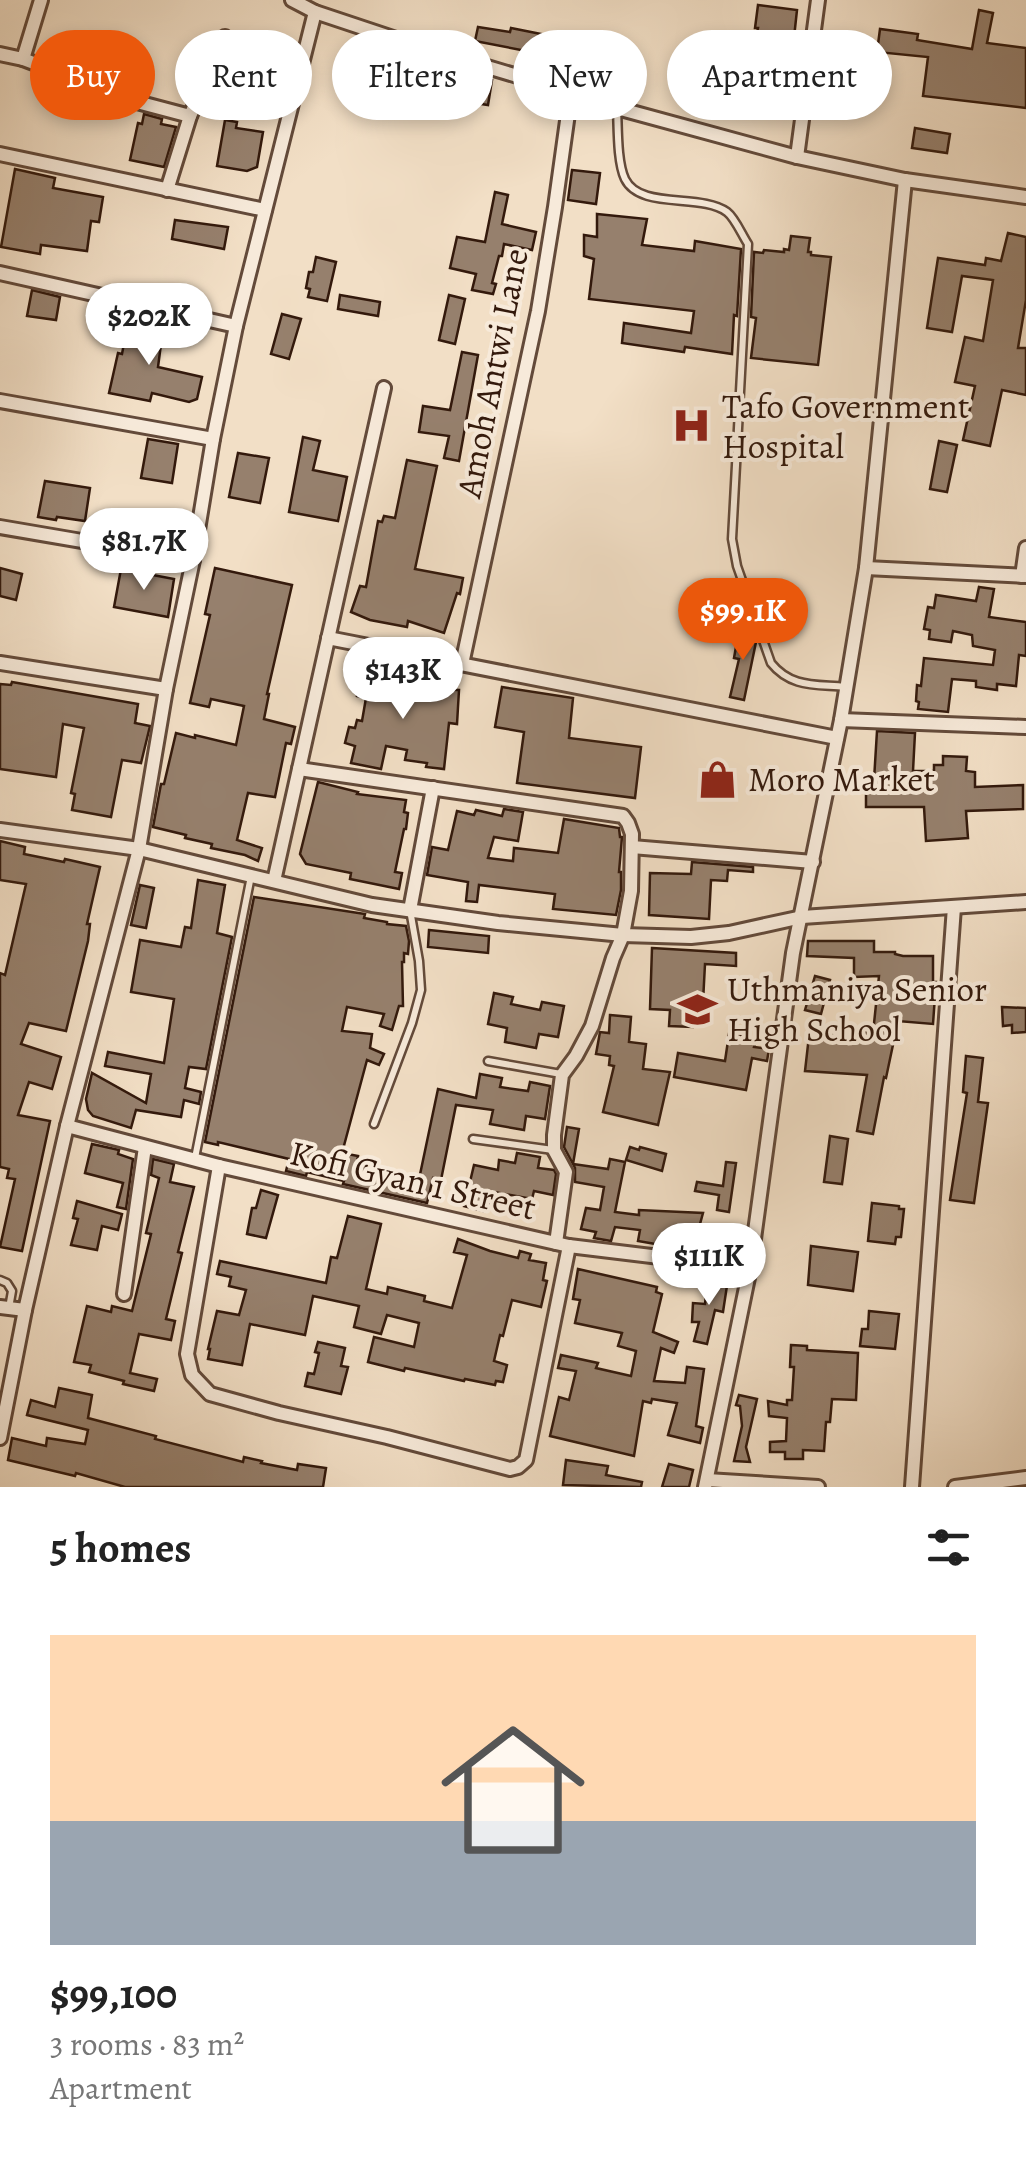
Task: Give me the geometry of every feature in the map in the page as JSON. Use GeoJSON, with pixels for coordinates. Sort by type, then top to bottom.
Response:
{"type":"FeatureCollection","features":[{"type":"Feature","properties":{"kind":"street"},"geometry":{"type":"LineString","coordinates":[[23,59],[41,0]]}},
{"type":"Feature","properties":{"kind":"street"},"geometry":{"type":"LineString","coordinates":[[292,0],[315,12],[513,75]]}},
{"type":"Feature","properties":{"kind":"street"},"geometry":{"type":"LineString","coordinates":[[797,157],[818,0]]}},
{"type":"Feature","properties":{"kind":"street"},"geometry":{"type":"LineString","coordinates":[[0,1438],[68,1126],[138,849],[236,326],[315,12]]}},
{"type":"Feature","properties":{"kind":"street"},"geometry":{"type":"LineString","coordinates":[[0,54],[175,112]]}},
{"type":"Feature","properties":{"kind":"street"},"geometry":{"type":"LineString","coordinates":[[647,116],[797,157],[906,180],[1026,197]]}},
{"type":"Feature","properties":{"kind":"street"},"geometry":{"type":"LineString","coordinates":[[167,190],[189,120]]}},
{"type":"Feature","properties":{"kind":"street","name":"Amoh Antwi Lane"},"geometry":{"type":"LineString","coordinates":[[462,664],[538,311],[567,120]]}},
{"type":"Feature","properties":{"kind":"street"},"geometry":{"type":"LineString","coordinates":[[0,154],[265,210]]}},
{"type":"Feature","properties":{"kind":"street"},"geometry":{"type":"LineString","coordinates":[[818,1487],[706,1484],[750,1268],[793,954],[841,720],[866,568],[906,180]]}},
{"type":"Feature","properties":{"kind":"street"},"geometry":{"type":"LineString","coordinates":[[0,273],[236,326]]}},
{"type":"Feature","properties":{"kind":"street"},"geometry":{"type":"LineString","coordinates":[[274,881],[384,388]]}},
{"type":"Feature","properties":{"kind":"street"},"geometry":{"type":"LineString","coordinates":[[0,402],[212,439]]}},
{"type":"Feature","properties":{"kind":"street"},"geometry":{"type":"LineString","coordinates":[[0,527],[193,560]]}},
{"type":"Feature","properties":{"kind":"street"},"geometry":{"type":"LineString","coordinates":[[866,568],[1024,576],[1026,548]]}},
{"type":"Feature","properties":{"kind":"street"},"geometry":{"type":"LineString","coordinates":[[328,638],[837,738]]}},
{"type":"Feature","properties":{"kind":"street"},"geometry":{"type":"LineString","coordinates":[[0,663],[166,689]]}},
{"type":"Feature","properties":{"kind":"street"},"geometry":{"type":"LineString","coordinates":[[841,720],[1026,728]]}},
{"type":"Feature","properties":{"kind":"street"},"geometry":{"type":"LineString","coordinates":[[219,1166],[187,1354],[192,1375],[210,1394],[510,1469],[518,1468],[526,1460],[562,1244],[566,1172],[554,1150],[554,1135],[562,1075],[592,1026],[623,935],[631,891],[632,834],[623,816],[299,770]]}},
{"type":"Feature","properties":{"kind":"street"},"geometry":{"type":"LineString","coordinates":[[410,910],[432,788]]}},
{"type":"Feature","properties":{"kind":"street"},"geometry":{"type":"LineString","coordinates":[[0,830],[138,849],[372,904],[498,924],[623,935],[691,937],[802,917],[1026,902]]}},
{"type":"Feature","properties":{"kind":"street"},"geometry":{"type":"LineString","coordinates":[[632,847],[812,862]]}},
{"type":"Feature","properties":{"kind":"street"},"geometry":{"type":"LineString","coordinates":[[912,1487],[954,907]]}},
{"type":"Feature","properties":{"kind":"street","name":"Kofi Gyan 1 Street"},"geometry":{"type":"LineString","coordinates":[[68,1126],[219,1166],[562,1244],[750,1268]]}},
{"type":"Feature","properties":{"kind":"street"},"geometry":{"type":"LineString","coordinates":[[124,1294],[145,1147]]}},
{"type":"Feature","properties":{"kind":"street"},"geometry":{"type":"LineString","coordinates":[[4,1308],[25,1310]]}},
{"type":"Feature","properties":{"kind":"street"},"geometry":{"type":"LineString","coordinates":[[956,1487],[1026,1478]]}},
{"type":"Feature","properties":{"kind":"lane"},"geometry":{"type":"LineString","coordinates":[[618,120],[626,180],[640,194],[706,204],[728,212],[748,244],[732,539],[737,566],[771,664],[780,674],[794,682],[846,687]]}},
{"type":"Feature","properties":{"kind":"lane"},"geometry":{"type":"LineString","coordinates":[[194,1159],[251,876]]}},
{"type":"Feature","properties":{"kind":"lane"},"geometry":{"type":"LineString","coordinates":[[374,1124],[421,990],[410,910]]}},
{"type":"Feature","properties":{"kind":"lane"},"geometry":{"type":"LineString","coordinates":[[488,1061],[562,1075]]}},
{"type":"Feature","properties":{"kind":"lane"},"geometry":{"type":"LineString","coordinates":[[474,1138],[554,1150]]}},
{"type":"Feature","properties":{"kind":"lane"},"geometry":{"type":"LineString","coordinates":[[0,1280],[7,1282],[12,1291],[4,1308]]}},
{"type":"Feature","properties":{"kind":"building"},"geometry":{"type":"Polygon","coordinates":[[[758,5],[797,10],[795,30],[755,28],[758,5]]]}},
{"type":"Feature","properties":{"kind":"building"},"geometry":{"type":"Polygon","coordinates":[[[979,10],[993,13],[987,43],[1026,48],[1026,108],[923,96],[928,57],[892,53],[892,31],[918,34],[917,40],[972,49],[979,10]]]}},
{"type":"Feature","properties":{"kind":"building"},"geometry":{"type":"Polygon","coordinates":[[[478,27],[521,30],[513,30],[513,48],[493,44],[493,30],[477,30],[478,27]]]}},
{"type":"Feature","properties":{"kind":"building"},"geometry":{"type":"Polygon","coordinates":[[[155,117],[162,119],[161,124],[176,127],[164,167],[130,160],[138,123],[143,120],[155,117]]]}},
{"type":"Feature","properties":{"kind":"building"},"geometry":{"type":"Polygon","coordinates":[[[225,120],[237,122],[236,128],[263,132],[257,167],[247,171],[217,166],[225,120]]]}},
{"type":"Feature","properties":{"kind":"building"},"geometry":{"type":"Polygon","coordinates":[[[915,128],[950,134],[947,153],[912,148],[915,128]]]}},
{"type":"Feature","properties":{"kind":"building"},"geometry":{"type":"Polygon","coordinates":[[[15,169],[55,178],[53,188],[103,197],[99,222],[91,221],[87,251],[41,245],[40,254],[1,247],[15,169]]]}},
{"type":"Feature","properties":{"kind":"building"},"geometry":{"type":"Polygon","coordinates":[[[572,170],[600,173],[596,204],[568,200],[572,170]]]}},
{"type":"Feature","properties":{"kind":"building"},"geometry":{"type":"Polygon","coordinates":[[[495,192],[508,195],[502,224],[536,232],[532,250],[504,244],[492,283],[496,284],[493,294],[472,290],[476,274],[450,268],[457,237],[485,242],[495,192]]]}},
{"type":"Feature","properties":{"kind":"building","name":"Tafo Government Hospital"},"geometry":{"type":"Polygon","coordinates":[[[597,214],[647,219],[642,245],[694,251],[695,241],[741,249],[732,354],[622,343],[624,323],[691,333],[694,311],[589,299],[594,259],[584,256],[584,235],[597,237],[597,214]]]}},
{"type":"Feature","properties":{"kind":"building"},"geometry":{"type":"Polygon","coordinates":[[[175,220],[228,227],[224,249],[172,239],[175,220]]]}},
{"type":"Feature","properties":{"kind":"building"},"geometry":{"type":"Polygon","coordinates":[[[1008,233],[1026,237],[1026,300],[1018,348],[1026,348],[1026,395],[1002,390],[990,446],[963,440],[975,386],[955,382],[965,337],[983,341],[993,280],[962,276],[952,332],[927,328],[938,258],[985,265],[986,258],[1001,261],[1008,233]]]}},
{"type":"Feature","properties":{"kind":"building"},"geometry":{"type":"Polygon","coordinates":[[[791,236],[810,238],[811,255],[831,257],[818,365],[751,358],[756,318],[751,317],[754,252],[789,250],[791,236]]]}},
{"type":"Feature","properties":{"kind":"building"},"geometry":{"type":"Polygon","coordinates":[[[316,257],[336,262],[327,301],[308,297],[309,272],[313,272],[316,257]]]}},
{"type":"Feature","properties":{"kind":"building"},"geometry":{"type":"Polygon","coordinates":[[[32,290],[60,297],[56,320],[27,316],[32,290]]]}},
{"type":"Feature","properties":{"kind":"building"},"geometry":{"type":"Polygon","coordinates":[[[340,295],[380,302],[378,316],[338,309],[340,295]]]}},
{"type":"Feature","properties":{"kind":"building"},"geometry":{"type":"Polygon","coordinates":[[[449,295],[465,299],[455,344],[439,340],[449,295]]]}},
{"type":"Feature","properties":{"kind":"building"},"geometry":{"type":"Polygon","coordinates":[[[282,314],[301,319],[289,359],[271,354],[282,314]]]}},
{"type":"Feature","properties":{"kind":"building"},"geometry":{"type":"Polygon","coordinates":[[[139,319],[155,322],[154,327],[163,329],[158,367],[202,377],[197,399],[189,402],[152,393],[150,401],[109,393],[128,322],[138,324],[139,319]]]}},
{"type":"Feature","properties":{"kind":"building"},"geometry":{"type":"Polygon","coordinates":[[[462,352],[478,355],[459,461],[444,458],[449,436],[419,432],[423,406],[450,410],[462,352]]]}},
{"type":"Feature","properties":{"kind":"building"},"geometry":{"type":"Polygon","coordinates":[[[303,437],[320,441],[313,470],[347,477],[338,521],[289,512],[303,437]]]}},
{"type":"Feature","properties":{"kind":"building"},"geometry":{"type":"Polygon","coordinates":[[[148,439],[178,444],[172,483],[141,478],[148,439]]]}},
{"type":"Feature","properties":{"kind":"building"},"geometry":{"type":"Polygon","coordinates":[[[939,441],[957,445],[947,492],[930,489],[939,441]]]}},
{"type":"Feature","properties":{"kind":"building"},"geometry":{"type":"Polygon","coordinates":[[[238,453],[269,458],[260,503],[229,497],[238,453]]]}},
{"type":"Feature","properties":{"kind":"building"},"geometry":{"type":"Polygon","coordinates":[[[407,460],[437,466],[415,569],[463,578],[444,633],[408,621],[407,627],[351,612],[360,586],[366,587],[378,521],[382,522],[384,516],[395,518],[407,460]]]}},
{"type":"Feature","properties":{"kind":"building"},"geometry":{"type":"Polygon","coordinates":[[[45,481],[90,488],[85,521],[38,517],[45,481]]]}},
{"type":"Feature","properties":{"kind":"building"},"geometry":{"type":"Polygon","coordinates":[[[0,568],[22,574],[16,600],[0,596],[0,568]]]}},
{"type":"Feature","properties":{"kind":"building"},"geometry":{"type":"Polygon","coordinates":[[[215,568],[292,585],[264,719],[295,727],[291,744],[286,743],[275,797],[248,793],[237,840],[262,848],[258,861],[153,827],[176,733],[236,745],[244,706],[211,699],[209,707],[190,703],[210,615],[205,614],[215,568]]]}},
{"type":"Feature","properties":{"kind":"building"},"geometry":{"type":"Polygon","coordinates":[[[121,569],[174,579],[168,617],[114,607],[121,569]]]}},
{"type":"Feature","properties":{"kind":"building"},"geometry":{"type":"Polygon","coordinates":[[[979,587],[994,589],[989,617],[1026,622],[1026,656],[1019,655],[1016,686],[997,684],[997,690],[976,687],[976,681],[952,679],[948,712],[918,709],[917,685],[921,686],[924,658],[993,665],[995,650],[973,646],[972,635],[953,631],[951,642],[929,639],[930,630],[924,629],[928,607],[934,608],[936,595],[976,601],[979,587]]]}},
{"type":"Feature","properties":{"kind":"building"},"geometry":{"type":"Polygon","coordinates":[[[739,630],[753,633],[756,642],[744,700],[730,697],[739,659],[734,658],[739,630]]]}},
{"type":"Feature","properties":{"kind":"building"},"geometry":{"type":"Polygon","coordinates":[[[368,673],[401,679],[399,688],[459,690],[457,724],[449,723],[444,769],[405,760],[407,750],[386,746],[381,769],[351,763],[355,746],[345,743],[349,727],[355,728],[357,720],[362,721],[366,698],[357,696],[361,678],[367,679],[368,673]]]}},
{"type":"Feature","properties":{"kind":"building"},"geometry":{"type":"Polygon","coordinates":[[[12,682],[138,704],[135,723],[150,726],[141,763],[122,760],[111,817],[72,810],[75,794],[71,793],[84,728],[63,724],[56,777],[0,769],[0,684],[12,682]]]}},
{"type":"Feature","properties":{"kind":"building"},"geometry":{"type":"Polygon","coordinates":[[[502,687],[573,698],[569,738],[641,747],[635,798],[517,783],[524,732],[495,727],[502,687]]]}},
{"type":"Feature","properties":{"kind":"building"},"geometry":{"type":"Polygon","coordinates":[[[877,731],[915,733],[913,771],[934,771],[934,765],[943,765],[943,756],[967,757],[966,771],[975,772],[975,787],[1023,785],[1023,809],[966,811],[968,838],[926,841],[924,807],[866,807],[866,780],[874,780],[877,731]]]}},
{"type":"Feature","properties":{"kind":"building"},"geometry":{"type":"Polygon","coordinates":[[[318,782],[357,794],[406,800],[406,829],[395,872],[402,873],[399,889],[350,879],[351,873],[306,864],[300,854],[318,782]]]}},
{"type":"Feature","properties":{"kind":"building"},"geometry":{"type":"Polygon","coordinates":[[[504,809],[523,812],[518,841],[494,837],[488,858],[513,861],[514,848],[558,853],[564,819],[619,828],[621,890],[616,915],[553,909],[555,894],[479,885],[477,902],[466,901],[468,882],[427,875],[432,847],[448,850],[457,811],[474,815],[476,810],[502,816],[504,809]]]}},
{"type":"Feature","properties":{"kind":"building"},"geometry":{"type":"Polygon","coordinates":[[[0,841],[25,847],[24,854],[100,867],[87,924],[88,941],[66,1031],[29,1023],[21,1044],[61,1057],[52,1089],[29,1082],[18,1115],[50,1121],[22,1251],[0,1247],[15,1179],[7,1178],[9,1169],[0,1167],[0,973],[5,975],[26,884],[0,880],[0,841]]]}},
{"type":"Feature","properties":{"kind":"building"},"geometry":{"type":"Polygon","coordinates":[[[692,862],[753,867],[753,872],[728,870],[727,881],[711,880],[709,919],[649,915],[650,873],[691,874],[692,862]]]}},
{"type":"Feature","properties":{"kind":"building"},"geometry":{"type":"Polygon","coordinates":[[[198,880],[225,885],[217,933],[232,937],[206,1069],[189,1067],[185,1088],[201,1092],[199,1104],[184,1100],[181,1117],[136,1110],[131,1128],[93,1116],[86,1099],[92,1073],[146,1103],[151,1074],[105,1066],[108,1052],[164,1063],[174,999],[131,992],[140,940],[181,947],[185,927],[191,928],[198,880]]]}},
{"type":"Feature","properties":{"kind":"building"},"geometry":{"type":"Polygon","coordinates":[[[140,885],[154,888],[146,928],[131,925],[140,885]]]}},
{"type":"Feature","properties":{"kind":"building"},"geometry":{"type":"Polygon","coordinates":[[[254,897],[365,914],[364,918],[406,926],[409,941],[408,954],[404,953],[402,962],[403,1006],[399,1006],[392,1030],[380,1026],[384,1014],[347,1007],[342,1031],[372,1034],[370,1048],[384,1054],[379,1065],[367,1060],[342,1153],[358,1156],[357,1161],[367,1164],[365,1171],[418,1184],[438,1089],[476,1098],[480,1074],[502,1078],[500,1087],[528,1091],[530,1082],[550,1086],[545,1119],[526,1116],[524,1130],[490,1124],[493,1110],[456,1105],[441,1180],[433,1178],[427,1203],[307,1172],[306,1176],[286,1171],[289,1159],[205,1142],[254,897]]]}},
{"type":"Feature","properties":{"kind":"building"},"geometry":{"type":"Polygon","coordinates":[[[429,930],[489,936],[488,953],[428,947],[429,930]]]}},
{"type":"Feature","properties":{"kind":"building"},"geometry":{"type":"Polygon","coordinates":[[[808,941],[874,941],[874,952],[933,956],[933,1024],[898,1021],[873,1134],[857,1131],[867,1075],[805,1071],[810,1027],[873,1033],[879,976],[854,977],[854,958],[807,956],[808,941]]]}},
{"type":"Feature","properties":{"kind":"building"},"geometry":{"type":"Polygon","coordinates":[[[652,948],[736,953],[736,966],[705,964],[703,1002],[697,1002],[693,1027],[669,1026],[670,1010],[650,1009],[652,948]]]}},
{"type":"Feature","properties":{"kind":"building"},"geometry":{"type":"Polygon","coordinates":[[[815,976],[830,980],[821,1014],[805,1010],[815,976]]]}},
{"type":"Feature","properties":{"kind":"building"},"geometry":{"type":"Polygon","coordinates":[[[494,993],[513,997],[511,1004],[540,1010],[542,1002],[564,1006],[558,1037],[539,1034],[536,1048],[505,1042],[507,1028],[488,1024],[494,993]]]}},
{"type":"Feature","properties":{"kind":"building"},"geometry":{"type":"Polygon","coordinates":[[[1002,1007],[1026,1008],[1026,1032],[1012,1033],[1012,1025],[1003,1026],[1002,1007]]]}},
{"type":"Feature","properties":{"kind":"building"},"geometry":{"type":"Polygon","coordinates":[[[610,1015],[631,1017],[629,1042],[646,1044],[643,1069],[670,1072],[658,1125],[603,1112],[614,1066],[609,1065],[610,1056],[596,1054],[600,1032],[609,1033],[610,1015]]]}},
{"type":"Feature","properties":{"kind":"building"},"geometry":{"type":"Polygon","coordinates":[[[729,1034],[756,1039],[754,1047],[769,1049],[767,1061],[752,1058],[746,1090],[674,1077],[678,1053],[725,1061],[729,1034]]]}},
{"type":"Feature","properties":{"kind":"building"},"geometry":{"type":"Polygon","coordinates":[[[966,1056],[983,1058],[978,1102],[988,1103],[974,1203],[950,1200],[967,1093],[963,1092],[966,1056]]]}},
{"type":"Feature","properties":{"kind":"building"},"geometry":{"type":"Polygon","coordinates":[[[567,1127],[579,1129],[573,1164],[608,1169],[610,1159],[625,1162],[615,1212],[703,1213],[697,1235],[676,1234],[673,1247],[638,1241],[640,1230],[615,1227],[611,1241],[594,1238],[596,1232],[581,1229],[586,1208],[600,1210],[604,1187],[575,1182],[575,1168],[564,1147],[567,1127]]]}},
{"type":"Feature","properties":{"kind":"building"},"geometry":{"type":"Polygon","coordinates":[[[830,1136],[848,1139],[842,1184],[824,1182],[830,1136]]]}},
{"type":"Feature","properties":{"kind":"building"},"geometry":{"type":"Polygon","coordinates":[[[92,1144],[119,1150],[118,1154],[133,1159],[126,1209],[117,1207],[123,1183],[85,1173],[92,1144]]]}},
{"type":"Feature","properties":{"kind":"building"},"geometry":{"type":"Polygon","coordinates":[[[630,1147],[666,1154],[662,1171],[626,1160],[630,1147]]]}},
{"type":"Feature","properties":{"kind":"building"},"geometry":{"type":"Polygon","coordinates":[[[517,1153],[540,1157],[538,1168],[554,1170],[553,1195],[534,1191],[532,1199],[494,1192],[491,1205],[485,1203],[483,1211],[464,1206],[465,1185],[469,1186],[474,1165],[498,1170],[499,1160],[515,1163],[517,1153]]]}},
{"type":"Feature","properties":{"kind":"building"},"geometry":{"type":"Polygon","coordinates":[[[153,1159],[174,1164],[170,1182],[194,1187],[166,1319],[175,1321],[171,1340],[139,1334],[130,1373],[157,1379],[154,1391],[89,1372],[91,1365],[74,1362],[87,1306],[111,1312],[112,1306],[132,1311],[151,1234],[146,1233],[159,1178],[151,1175],[153,1159]]]}},
{"type":"Feature","properties":{"kind":"building"},"geometry":{"type":"Polygon","coordinates":[[[726,1162],[736,1163],[729,1212],[717,1210],[719,1195],[695,1191],[697,1182],[723,1186],[726,1162]]]}},
{"type":"Feature","properties":{"kind":"building"},"geometry":{"type":"Polygon","coordinates":[[[261,1190],[278,1195],[266,1238],[247,1234],[252,1208],[256,1208],[261,1190]]]}},
{"type":"Feature","properties":{"kind":"building"},"geometry":{"type":"Polygon","coordinates":[[[77,1201],[122,1214],[118,1230],[102,1226],[97,1250],[71,1245],[78,1219],[73,1218],[77,1201]]]}},
{"type":"Feature","properties":{"kind":"building"},"geometry":{"type":"Polygon","coordinates":[[[872,1203],[904,1209],[901,1237],[896,1237],[895,1244],[868,1241],[872,1203]]]}},
{"type":"Feature","properties":{"kind":"building"},"geometry":{"type":"Polygon","coordinates":[[[348,1216],[381,1224],[366,1289],[387,1294],[388,1287],[452,1308],[467,1255],[454,1252],[458,1239],[518,1258],[520,1251],[531,1254],[529,1260],[546,1263],[543,1280],[547,1281],[541,1307],[512,1300],[494,1361],[507,1365],[503,1382],[496,1381],[495,1385],[464,1381],[368,1362],[374,1337],[414,1347],[419,1323],[387,1315],[381,1334],[354,1327],[359,1306],[313,1296],[305,1335],[250,1324],[242,1365],[208,1359],[217,1311],[239,1315],[246,1290],[229,1286],[231,1277],[217,1274],[220,1261],[326,1283],[331,1257],[337,1258],[348,1216]]]}},
{"type":"Feature","properties":{"kind":"building"},"geometry":{"type":"Polygon","coordinates":[[[811,1246],[858,1252],[853,1291],[808,1285],[811,1246]]]}},
{"type":"Feature","properties":{"kind":"building"},"geometry":{"type":"Polygon","coordinates":[[[578,1269],[657,1287],[656,1292],[662,1294],[653,1332],[678,1342],[674,1353],[661,1348],[654,1381],[685,1383],[687,1367],[704,1369],[696,1426],[703,1428],[700,1443],[668,1435],[677,1403],[652,1399],[651,1403],[643,1401],[634,1456],[550,1436],[559,1397],[569,1400],[576,1371],[558,1368],[561,1355],[631,1376],[636,1351],[618,1346],[622,1333],[575,1323],[580,1300],[573,1299],[578,1269]]]}},
{"type":"Feature","properties":{"kind":"building"},"geometry":{"type":"Polygon","coordinates":[[[708,1277],[728,1279],[723,1312],[715,1310],[707,1344],[694,1341],[699,1322],[692,1322],[693,1303],[705,1304],[708,1277]]]}},
{"type":"Feature","properties":{"kind":"building"},"geometry":{"type":"Polygon","coordinates":[[[869,1311],[899,1314],[895,1349],[860,1346],[862,1329],[868,1329],[869,1311]]]}},
{"type":"Feature","properties":{"kind":"building"},"geometry":{"type":"Polygon","coordinates":[[[318,1342],[345,1348],[341,1366],[348,1367],[341,1394],[305,1386],[308,1373],[314,1374],[318,1342]]]}},
{"type":"Feature","properties":{"kind":"building"},"geometry":{"type":"Polygon","coordinates":[[[791,1345],[807,1346],[807,1350],[858,1353],[856,1400],[832,1399],[824,1451],[803,1450],[803,1459],[785,1459],[785,1452],[770,1452],[770,1442],[786,1441],[787,1418],[769,1416],[768,1401],[787,1405],[787,1400],[792,1400],[791,1345]]]}},
{"type":"Feature","properties":{"kind":"building"},"geometry":{"type":"Polygon","coordinates":[[[59,1388],[92,1395],[88,1418],[156,1436],[155,1439],[243,1462],[244,1457],[297,1470],[298,1464],[326,1468],[323,1487],[125,1487],[8,1460],[12,1438],[46,1446],[47,1438],[85,1444],[88,1430],[27,1415],[31,1400],[55,1407],[59,1388]]]}},
{"type":"Feature","properties":{"kind":"building"},"geometry":{"type":"Polygon","coordinates":[[[739,1395],[757,1399],[746,1447],[750,1462],[734,1461],[742,1426],[740,1406],[736,1405],[739,1395]]]}},
{"type":"Feature","properties":{"kind":"building"},"geometry":{"type":"Polygon","coordinates":[[[566,1460],[608,1466],[606,1475],[642,1482],[641,1487],[563,1485],[566,1460]]]}},
{"type":"Feature","properties":{"kind":"building"},"geometry":{"type":"Polygon","coordinates":[[[669,1464],[693,1470],[689,1487],[662,1487],[669,1464]]]}},
{"type":"Feature","properties":{"kind":"place","name":"Tafo Government Hospital"},"geometry":{"type":"Point","coordinates":[692,426]}},
{"type":"Feature","properties":{"kind":"place","name":"Moro Market"},"geometry":{"type":"Point","coordinates":[718,779]}},
{"type":"Feature","properties":{"kind":"place","name":"Uthmaniya Senior High School"},"geometry":{"type":"Point","coordinates":[697,1009]}}]}
